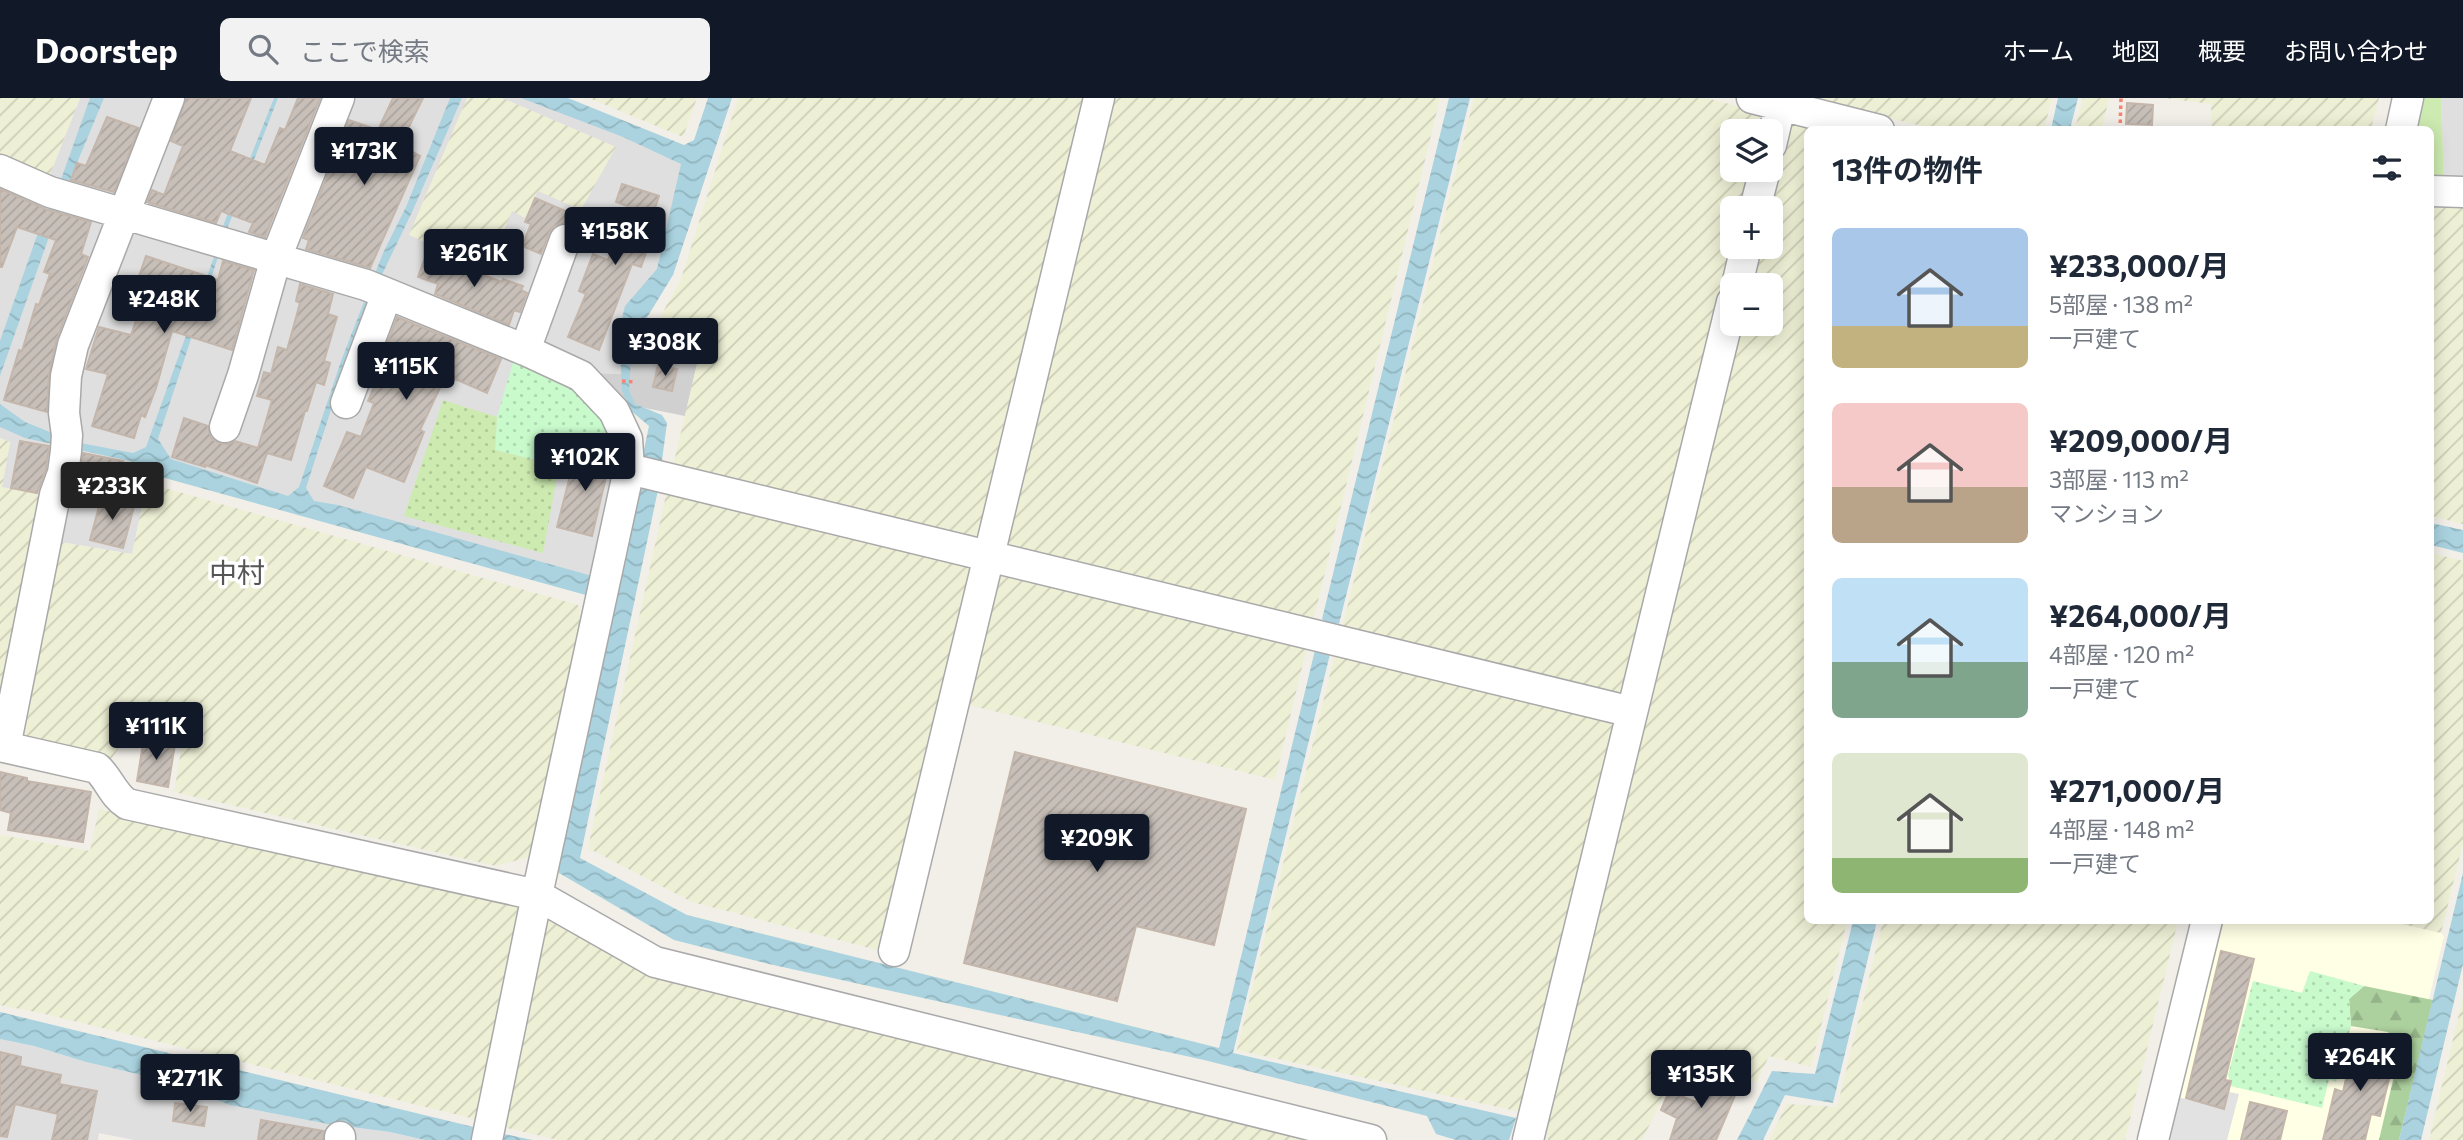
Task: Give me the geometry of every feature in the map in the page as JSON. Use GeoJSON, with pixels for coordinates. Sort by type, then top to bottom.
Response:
{"type":"FeatureCollection","features":[{"type":"Feature","properties":{"kind":"street"},"geometry":{"type":"LineString","coordinates":[[169,98],[73,345],[66,376],[63,473],[55,495],[2,746],[97,768],[105,775],[117,797],[127,804],[537,895],[655,962],[1371,1140]]}},
{"type":"Feature","properties":{"kind":"street"},"geometry":{"type":"LineString","coordinates":[[225,427],[276,258],[339,98]]}},
{"type":"Feature","properties":{"kind":"street"},"geometry":{"type":"LineString","coordinates":[[894,951],[1099,98]]}},
{"type":"Feature","properties":{"kind":"street"},"geometry":{"type":"LineString","coordinates":[[1752,98],[1782,102],[1865,126]]}},
{"type":"Feature","properties":{"kind":"street"},"geometry":{"type":"LineString","coordinates":[[2401,126],[2408,98]]}},
{"type":"Feature","properties":{"kind":"street"},"geometry":{"type":"LineString","coordinates":[[1778,119],[1782,102]]}},
{"type":"Feature","properties":{"kind":"street"},"geometry":{"type":"LineString","coordinates":[[0,170],[59,195],[378,290],[581,376],[614,411],[645,473],[537,895],[489,1132]]}},
{"type":"Feature","properties":{"kind":"street"},"geometry":{"type":"LineString","coordinates":[[2434,191],[2463,192]]}},
{"type":"Feature","properties":{"kind":"street"},"geometry":{"type":"LineString","coordinates":[[525,350],[565,240]]}},
{"type":"Feature","properties":{"kind":"street"},"geometry":{"type":"LineString","coordinates":[[345,403],[378,290]]}},
{"type":"Feature","properties":{"kind":"street"},"geometry":{"type":"LineString","coordinates":[[1528,1140],[1724,336]]}},
{"type":"Feature","properties":{"kind":"street"},"geometry":{"type":"LineString","coordinates":[[645,473],[1633,712]]}},
{"type":"Feature","properties":{"kind":"street"},"geometry":{"type":"LineString","coordinates":[[2154,1140],[2206,924]]}},
{"type":"Feature","properties":{"kind":"path"},"geometry":{"type":"LineString","coordinates":[[2120,126],[2121,98]]}},
{"type":"Feature","properties":{"kind":"path"},"geometry":{"type":"LineString","coordinates":[[617,381],[634,382]]}},
{"type":"Feature","properties":{"kind":"shaded area"},"geometry":{"type":"Polygon","coordinates":[[[0,98],[80,98],[47,182],[0,161],[0,98]]]}},
{"type":"Feature","properties":{"kind":"shaded area"},"geometry":{"type":"Polygon","coordinates":[[[80,98],[545,98],[692,165],[664,270],[630,320],[625,374],[593,373],[619,452],[596,582],[161,463],[147,483],[132,554],[54,541],[2,487],[10,442],[0,438],[0,161],[47,182],[80,98]]]}},
{"type":"Feature","properties":{"kind":"shaded area"},"geometry":{"type":"Polygon","coordinates":[[[467,98],[502,98],[616,147],[581,210],[538,191],[525,218],[512,211],[488,270],[409,235],[467,98]]]}},
{"type":"Feature","properties":{"kind":"shaded area"},"geometry":{"type":"Polygon","coordinates":[[[589,98],[697,98],[683,137],[589,98]]]}},
{"type":"Feature","properties":{"kind":"shaded area"},"geometry":{"type":"Polygon","coordinates":[[[738,98],[1091,98],[980,545],[672,470],[697,364],[643,349],[681,279],[738,98]]]}},
{"type":"Feature","properties":{"kind":"shaded area"},"geometry":{"type":"Polygon","coordinates":[[[1107,98],[1440,98],[1312,626],[998,550],[1107,98]]]}},
{"type":"Feature","properties":{"kind":"shaded area"},"geometry":{"type":"Polygon","coordinates":[[[1474,98],[1706,98],[1765,113],[1764,119],[1720,119],[1720,182],[1748,182],[1745,196],[1720,196],[1720,259],[1730,259],[1727,273],[1720,273],[1720,300],[1622,699],[1341,632],[1474,98]]]}},
{"type":"Feature","properties":{"kind":"shaded area"},"geometry":{"type":"Polygon","coordinates":[[[1807,98],[2052,98],[2045,126],[1922,126],[1807,98]]]}},
{"type":"Feature","properties":{"kind":"shaded area"},"geometry":{"type":"Polygon","coordinates":[[[2083,98],[2109,98],[2103,126],[2076,126],[2083,98]]]}},
{"type":"Feature","properties":{"kind":"shaded area"},"geometry":{"type":"Polygon","coordinates":[[[2163,98],[2379,98],[2372,126],[2212,126],[2211,104],[2163,98]]]}},
{"type":"Feature","properties":{"kind":"shaded area"},"geometry":{"type":"Polygon","coordinates":[[[2441,98],[2463,98],[2463,207],[2444,181],[2441,98]]]}},
{"type":"Feature","properties":{"kind":"shaded area"},"geometry":{"type":"Polygon","coordinates":[[[1791,117],[1827,126],[1804,126],[1804,924],[1846,924],[1811,1067],[1769,1056],[1756,1083],[1684,1055],[1642,1140],[1548,1140],[1546,1126],[1738,336],[1783,336],[1783,273],[1753,273],[1756,259],[1783,259],[1783,196],[1772,196],[1775,182],[1783,182],[1783,150],[1791,117]]]}},
{"type":"Feature","properties":{"kind":"shaded area"},"geometry":{"type":"Polygon","coordinates":[[[2434,205],[2463,207],[2463,524],[2434,517],[2434,205]]]}},
{"type":"Feature","properties":{"kind":"shaded area"},"geometry":{"type":"Polygon","coordinates":[[[643,349],[697,364],[685,416],[620,403],[592,373],[624,374],[626,350],[643,349]]]}},
{"type":"Feature","properties":{"kind":"shaded area"},"geometry":{"type":"Polygon","coordinates":[[[0,438],[10,442],[2,487],[47,495],[0,726],[0,438]]]}},
{"type":"Feature","properties":{"kind":"shaded area"},"geometry":{"type":"Polygon","coordinates":[[[147,483],[578,605],[583,626],[533,856],[496,866],[174,792],[184,733],[134,724],[111,760],[14,737],[54,541],[132,554],[147,483]]]}},
{"type":"Feature","properties":{"kind":"shaded area"},"geometry":{"type":"Polygon","coordinates":[[[668,486],[979,563],[885,952],[692,902],[588,848],[668,486]]]}},
{"type":"Feature","properties":{"kind":"shaded area"},"geometry":{"type":"Polygon","coordinates":[[[2434,554],[2463,561],[2463,843],[2441,933],[2403,924],[2434,924],[2434,554]]]}},
{"type":"Feature","properties":{"kind":"shaded area"},"geometry":{"type":"Polygon","coordinates":[[[994,566],[1308,642],[1275,780],[961,703],[994,566]]]}},
{"type":"Feature","properties":{"kind":"shaded area"},"geometry":{"type":"Polygon","coordinates":[[[1336,650],[1617,718],[1521,1112],[1237,1050],[1336,650]]]}},
{"type":"Feature","properties":{"kind":"shaded area"},"geometry":{"type":"Polygon","coordinates":[[[99,809],[526,902],[483,1121],[0,1005],[0,835],[90,851],[99,809]]]}},
{"type":"Feature","properties":{"kind":"shaded area"},"geometry":{"type":"Polygon","coordinates":[[[550,911],[648,970],[1333,1140],[558,1140],[499,1126],[542,916],[550,911]]]}},
{"type":"Feature","properties":{"kind":"shaded area"},"geometry":{"type":"Polygon","coordinates":[[[1882,924],[2177,924],[2125,1140],[1769,1140],[1787,1104],[1837,1107],[1882,924]]]}},
{"type":"Feature","properties":{"kind":"shaded area"},"geometry":{"type":"Polygon","coordinates":[[[2219,924],[2403,924],[2444,936],[2395,1140],[2167,1140],[2219,924]]]}},
{"type":"Feature","properties":{"kind":"shaded area"},"geometry":{"type":"Polygon","coordinates":[[[2463,997],[2463,1140],[2429,1140],[2463,997]]]}},
{"type":"Feature","properties":{"kind":"shaded area"},"geometry":{"type":"Polygon","coordinates":[[[0,1039],[163,1080],[230,1105],[425,1140],[134,1140],[99,1133],[98,1140],[0,1140],[0,1039]]]}},
{"type":"Feature","properties":{"kind":"shaded area"},"geometry":{"type":"Polygon","coordinates":[[[2229,1092],[2239,1094],[2227,1140],[2167,1140],[2177,1097],[2224,1108],[2229,1092]]]}},
{"type":"Feature","properties":{"kind":"green space"},"geometry":{"type":"Polygon","coordinates":[[[2416,98],[2441,98],[2444,181],[2434,180],[2434,126],[2410,126],[2416,98]]]}},
{"type":"Feature","properties":{"kind":"green space"},"geometry":{"type":"Polygon","coordinates":[[[515,356],[573,383],[607,416],[619,452],[616,480],[495,450],[497,417],[515,356]]]}},
{"type":"Feature","properties":{"kind":"green space"},"geometry":{"type":"Polygon","coordinates":[[[443,400],[497,417],[495,450],[559,466],[543,553],[404,516],[443,400]]]}},
{"type":"Feature","properties":{"kind":"green space"},"geometry":{"type":"Polygon","coordinates":[[[2310,971],[2364,986],[2349,999],[2351,1026],[2336,1082],[2329,1079],[2322,1108],[2231,1086],[2228,1075],[2253,981],[2302,993],[2310,971]]]}},
{"type":"Feature","properties":{"kind":"green space"},"geometry":{"type":"Polygon","coordinates":[[[2364,986],[2433,1000],[2399,1140],[2379,1140],[2400,1050],[2388,1032],[2351,1026],[2349,999],[2364,986]]]}},
{"type":"Feature","properties":{"kind":"water"},"geometry":{"type":"Polygon","coordinates":[[[90,98],[104,98],[63,197],[0,376],[0,341],[90,98]]]}},
{"type":"Feature","properties":{"kind":"water"},"geometry":{"type":"Polygon","coordinates":[[[274,98],[278,98],[224,237],[219,236],[274,98]]]}},
{"type":"Feature","properties":{"kind":"water"},"geometry":{"type":"Polygon","coordinates":[[[450,98],[462,98],[379,281],[337,391],[306,488],[314,501],[338,505],[596,577],[593,597],[154,475],[130,461],[25,438],[0,427],[0,404],[25,422],[75,442],[133,453],[146,447],[218,246],[221,248],[158,439],[171,459],[288,496],[299,487],[341,361],[383,253],[406,207],[450,98]]]}},
{"type":"Feature","properties":{"kind":"water"},"geometry":{"type":"Polygon","coordinates":[[[521,98],[568,98],[684,145],[694,140],[708,98],[732,98],[673,275],[632,342],[629,390],[635,404],[662,415],[667,423],[658,490],[580,858],[687,915],[1219,1048],[1315,650],[1325,621],[1322,619],[1449,98],[1470,98],[1339,624],[1336,623],[1328,653],[1330,654],[1233,1053],[1516,1118],[1509,1140],[1456,1140],[1436,1134],[1427,1116],[1204,1060],[769,964],[674,940],[559,873],[557,864],[649,426],[630,410],[622,391],[619,330],[625,306],[657,269],[681,164],[623,137],[521,98]]]}},
{"type":"Feature","properties":{"kind":"water"},"geometry":{"type":"Polygon","coordinates":[[[2058,98],[2078,98],[2071,126],[2052,126],[2058,98]]]}},
{"type":"Feature","properties":{"kind":"water"},"geometry":{"type":"Polygon","coordinates":[[[2434,524],[2463,530],[2463,553],[2434,546],[2434,524]]]}},
{"type":"Feature","properties":{"kind":"water"},"geometry":{"type":"Polygon","coordinates":[[[2463,873],[2463,964],[2421,1140],[2399,1140],[2463,873]]]}},
{"type":"Feature","properties":{"kind":"water"},"geometry":{"type":"Polygon","coordinates":[[[1852,924],[1876,924],[1833,1103],[1785,1095],[1763,1140],[1737,1140],[1772,1071],[1815,1074],[1852,924]]]}},
{"type":"Feature","properties":{"kind":"water"},"geometry":{"type":"Polygon","coordinates":[[[0,1012],[532,1140],[425,1140],[230,1105],[163,1080],[0,1039],[0,1012]]]}},
{"type":"Feature","properties":{"kind":"building"},"geometry":{"type":"Polygon","coordinates":[[[186,98],[251,98],[230,151],[265,165],[280,128],[285,130],[298,98],[320,98],[265,237],[249,232],[253,223],[221,211],[216,223],[147,202],[152,190],[164,195],[183,146],[171,141],[186,98]]]}},
{"type":"Feature","properties":{"kind":"building"},"geometry":{"type":"Polygon","coordinates":[[[393,98],[423,98],[400,145],[420,156],[370,268],[306,249],[309,240],[303,238],[349,120],[378,130],[393,98]]]}},
{"type":"Feature","properties":{"kind":"building"},"geometry":{"type":"Polygon","coordinates":[[[2127,103],[2153,105],[2152,125],[2126,124],[2127,103]]]}},
{"type":"Feature","properties":{"kind":"building"},"geometry":{"type":"Polygon","coordinates":[[[107,117],[139,128],[114,192],[71,180],[77,163],[86,166],[107,117]]]}},
{"type":"Feature","properties":{"kind":"building"},"geometry":{"type":"Polygon","coordinates":[[[622,184],[659,196],[652,217],[658,219],[641,267],[632,264],[599,350],[568,337],[586,294],[579,291],[593,254],[608,260],[627,206],[616,202],[622,184]]]}},
{"type":"Feature","properties":{"kind":"building"},"geometry":{"type":"Polygon","coordinates":[[[0,189],[45,209],[91,222],[81,254],[88,257],[56,341],[49,375],[47,412],[4,400],[19,350],[22,351],[36,304],[39,305],[50,274],[44,272],[56,240],[17,227],[0,267],[0,189]]]}},
{"type":"Feature","properties":{"kind":"building"},"geometry":{"type":"Polygon","coordinates":[[[535,198],[568,212],[564,223],[554,226],[549,233],[541,254],[522,246],[531,224],[525,222],[535,198]]]}},
{"type":"Feature","properties":{"kind":"building"},"geometry":{"type":"Polygon","coordinates":[[[427,252],[502,282],[503,279],[523,286],[521,290],[527,293],[520,312],[514,310],[509,325],[435,294],[438,284],[418,277],[427,252]]]}},
{"type":"Feature","properties":{"kind":"building"},"geometry":{"type":"Polygon","coordinates":[[[146,256],[218,280],[223,261],[254,270],[232,350],[172,331],[156,388],[145,417],[141,415],[134,438],[92,426],[108,374],[86,369],[99,327],[131,335],[148,286],[137,282],[146,256]]]}},
{"type":"Feature","properties":{"kind":"building"},"geometry":{"type":"Polygon","coordinates":[[[300,284],[333,294],[328,314],[337,317],[324,361],[330,363],[324,385],[316,382],[291,460],[267,453],[257,483],[172,457],[184,418],[208,426],[211,438],[219,443],[228,444],[235,441],[258,448],[272,400],[257,396],[264,372],[271,374],[278,347],[287,350],[300,303],[296,301],[300,284]]]}},
{"type":"Feature","properties":{"kind":"building"},"geometry":{"type":"Polygon","coordinates":[[[397,317],[501,359],[487,393],[446,375],[420,430],[424,432],[404,482],[366,467],[353,498],[324,486],[347,432],[361,437],[374,403],[368,401],[376,383],[373,382],[397,317]]]}},
{"type":"Feature","properties":{"kind":"building"},"geometry":{"type":"Polygon","coordinates":[[[658,365],[677,369],[672,391],[653,387],[658,365]]]}},
{"type":"Feature","properties":{"kind":"building"},"geometry":{"type":"Polygon","coordinates":[[[20,441],[49,446],[46,469],[37,493],[11,488],[20,441]]]}},
{"type":"Feature","properties":{"kind":"building"},"geometry":{"type":"Polygon","coordinates":[[[590,445],[610,451],[611,456],[592,536],[557,527],[571,472],[582,475],[590,445]]]}},
{"type":"Feature","properties":{"kind":"building"},"geometry":{"type":"Polygon","coordinates":[[[83,453],[123,461],[114,493],[78,482],[83,453]]]}},
{"type":"Feature","properties":{"kind":"building"},"geometry":{"type":"Polygon","coordinates":[[[102,495],[135,503],[123,548],[90,540],[102,495]]]}},
{"type":"Feature","properties":{"kind":"building"},"geometry":{"type":"Polygon","coordinates":[[[144,738],[175,744],[168,787],[137,781],[144,738]]]}},
{"type":"Feature","properties":{"kind":"building"},"geometry":{"type":"Polygon","coordinates":[[[1015,752],[1246,809],[1214,945],[1136,926],[1117,1001],[964,963],[1015,752]]]}},
{"type":"Feature","properties":{"kind":"building"},"geometry":{"type":"Polygon","coordinates":[[[0,772],[27,778],[27,781],[91,792],[83,842],[8,830],[11,813],[0,810],[0,772]]]}},
{"type":"Feature","properties":{"kind":"building"},"geometry":{"type":"Polygon","coordinates":[[[2221,951],[2254,959],[2225,1080],[2231,1081],[2224,1109],[2186,1098],[2221,951]]]}},
{"type":"Feature","properties":{"kind":"building"},"geometry":{"type":"Polygon","coordinates":[[[2355,1040],[2396,1050],[2380,1116],[2371,1114],[2365,1140],[2323,1140],[2335,1089],[2343,1092],[2355,1040]]]}},
{"type":"Feature","properties":{"kind":"building"},"geometry":{"type":"Polygon","coordinates":[[[0,1052],[21,1057],[20,1066],[61,1075],[59,1084],[97,1091],[87,1140],[52,1140],[58,1114],[15,1104],[7,1137],[0,1136],[0,1052]]]}},
{"type":"Feature","properties":{"kind":"building"},"geometry":{"type":"Polygon","coordinates":[[[1709,1072],[1739,1086],[1716,1140],[1670,1140],[1677,1118],[1661,1110],[1669,1091],[1696,1102],[1709,1072]]]}},
{"type":"Feature","properties":{"kind":"building"},"geometry":{"type":"Polygon","coordinates":[[[2250,1102],[2287,1111],[2280,1140],[2241,1140],[2250,1102]]]}},
{"type":"Feature","properties":{"kind":"building"},"geometry":{"type":"Polygon","coordinates":[[[175,1103],[207,1107],[204,1126],[173,1121],[175,1103]]]}},
{"type":"Feature","properties":{"kind":"building"},"geometry":{"type":"Polygon","coordinates":[[[261,1120],[324,1131],[323,1140],[258,1140],[261,1120]]]}},
{"type":"Feature","properties":{"kind":"district","name":"中村"},"geometry":{"type":"Point","coordinates":[237,573]}}]}
